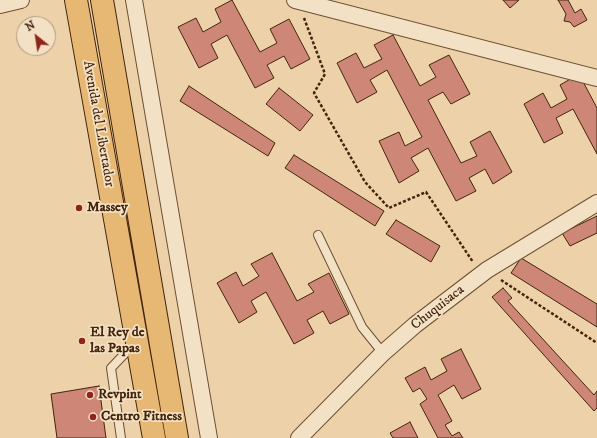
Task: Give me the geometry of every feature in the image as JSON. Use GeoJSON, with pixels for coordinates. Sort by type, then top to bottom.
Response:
{"type":"FeatureCollection","features":[{"type":"Feature","properties":{"kind":"main road","name":"Avenida del Libertador"},"geometry":{"type":"LineString","coordinates":[[76,0],[154,438]]}},
{"type":"Feature","properties":{"kind":"main road","name":"Avenida del Libertador"},"geometry":{"type":"LineString","coordinates":[[102,0],[177,438]]}},
{"type":"Feature","properties":{"kind":"street"},"geometry":{"type":"LineString","coordinates":[[0,5],[21,0]]}},
{"type":"Feature","properties":{"kind":"street"},"geometry":{"type":"LineString","coordinates":[[134,0],[209,438]]}},
{"type":"Feature","properties":{"kind":"street"},"geometry":{"type":"LineString","coordinates":[[296,0],[597,78]]}},
{"type":"Feature","properties":{"kind":"street","name":"Chuquisaca"},"geometry":{"type":"LineString","coordinates":[[299,438],[383,353],[415,324],[487,270],[597,203]]}},
{"type":"Feature","properties":{"kind":"lane"},"geometry":{"type":"LineString","coordinates":[[318,235],[362,327],[383,353]]}},
{"type":"Feature","properties":{"kind":"lane"},"geometry":{"type":"LineString","coordinates":[[121,438],[111,368],[137,341]]}},
{"type":"Feature","properties":{"kind":"path"},"geometry":{"type":"LineString","coordinates":[[296,0],[325,74],[314,93],[365,182],[389,208],[426,192],[471,261],[597,343]]}},
{"type":"Feature","properties":{"kind":"building"},"geometry":{"type":"Polygon","coordinates":[[[232,0],[260,52],[277,43],[270,29],[289,19],[310,59],[291,69],[284,56],[267,65],[274,78],[255,88],[227,35],[211,44],[218,58],[199,68],[178,27],[196,18],[203,32],[221,22],[215,9],[232,0]]]}},
{"type":"Feature","properties":{"kind":"building"},"geometry":{"type":"Polygon","coordinates":[[[503,0],[519,0],[510,8],[503,0]]]}},
{"type":"Feature","properties":{"kind":"building"},"geometry":{"type":"Polygon","coordinates":[[[558,0],[568,0],[575,13],[581,9],[587,20],[574,27],[570,22],[564,21],[566,14],[558,0]]]}},
{"type":"Feature","properties":{"kind":"building"},"geometry":{"type":"Polygon","coordinates":[[[393,35],[420,86],[436,77],[429,65],[449,55],[470,94],[451,104],[443,92],[428,100],[461,163],[477,156],[470,142],[490,131],[512,172],[493,184],[485,169],[469,178],[476,191],[456,201],[428,148],[411,158],[419,171],[399,183],[379,141],[399,132],[405,146],[422,137],[387,70],[370,80],[377,92],[357,103],[337,63],[356,53],[364,68],[382,59],[374,45],[393,35]]]}},
{"type":"Feature","properties":{"kind":"building"},"geometry":{"type":"Polygon","coordinates":[[[579,74],[597,108],[597,154],[573,109],[556,118],[563,133],[544,143],[524,104],[543,93],[551,108],[567,99],[560,85],[579,74]]]}},
{"type":"Feature","properties":{"kind":"building"},"geometry":{"type":"Polygon","coordinates":[[[189,86],[275,143],[268,156],[180,101],[189,86]]]}},
{"type":"Feature","properties":{"kind":"building"},"geometry":{"type":"Polygon","coordinates":[[[279,88],[313,115],[300,131],[266,104],[279,88]]]}},
{"type":"Feature","properties":{"kind":"building"},"geometry":{"type":"Polygon","coordinates":[[[294,155],[384,211],[375,226],[285,168],[294,155]]]}},
{"type":"Feature","properties":{"kind":"building"},"geometry":{"type":"Polygon","coordinates":[[[597,216],[597,233],[570,246],[562,233],[597,216]]]}},
{"type":"Feature","properties":{"kind":"building"},"geometry":{"type":"Polygon","coordinates":[[[396,220],[440,246],[431,262],[386,234],[396,220]]]}},
{"type":"Feature","properties":{"kind":"building"},"geometry":{"type":"Polygon","coordinates":[[[272,253],[297,301],[314,292],[308,284],[329,273],[349,314],[330,324],[323,311],[307,320],[314,333],[294,344],[266,292],[251,301],[257,312],[239,323],[217,283],[236,272],[243,286],[259,276],[251,264],[272,253]]]}},
{"type":"Feature","properties":{"kind":"building"},"geometry":{"type":"Polygon","coordinates":[[[521,258],[597,304],[597,327],[511,273],[521,258]]]}},
{"type":"Feature","properties":{"kind":"building"},"geometry":{"type":"Polygon","coordinates":[[[503,288],[512,298],[508,301],[594,395],[597,391],[597,408],[594,411],[492,297],[503,288]]]}},
{"type":"Feature","properties":{"kind":"building"},"geometry":{"type":"Polygon","coordinates":[[[461,349],[481,389],[462,399],[454,385],[438,395],[452,421],[445,425],[452,436],[459,432],[463,438],[438,438],[420,404],[427,399],[420,388],[413,392],[405,378],[425,367],[431,380],[447,371],[441,359],[461,349]]]}},
{"type":"Feature","properties":{"kind":"building"},"geometry":{"type":"Polygon","coordinates":[[[99,386],[106,438],[57,438],[51,394],[99,386]]]}},
{"type":"Feature","properties":{"kind":"building"},"geometry":{"type":"Polygon","coordinates":[[[410,422],[418,438],[393,438],[390,433],[410,422]]]}},
{"type":"Feature","properties":{"kind":"place","name":"Massey"},"geometry":{"type":"Point","coordinates":[79,208]}},
{"type":"Feature","properties":{"kind":"place","name":"El Rey de las Papas"},"geometry":{"type":"Point","coordinates":[82,341]}},
{"type":"Feature","properties":{"kind":"place","name":"Revpint"},"geometry":{"type":"Point","coordinates":[90,395]}},
{"type":"Feature","properties":{"kind":"place","name":"Centro Fitness"},"geometry":{"type":"Point","coordinates":[93,417]}}]}
